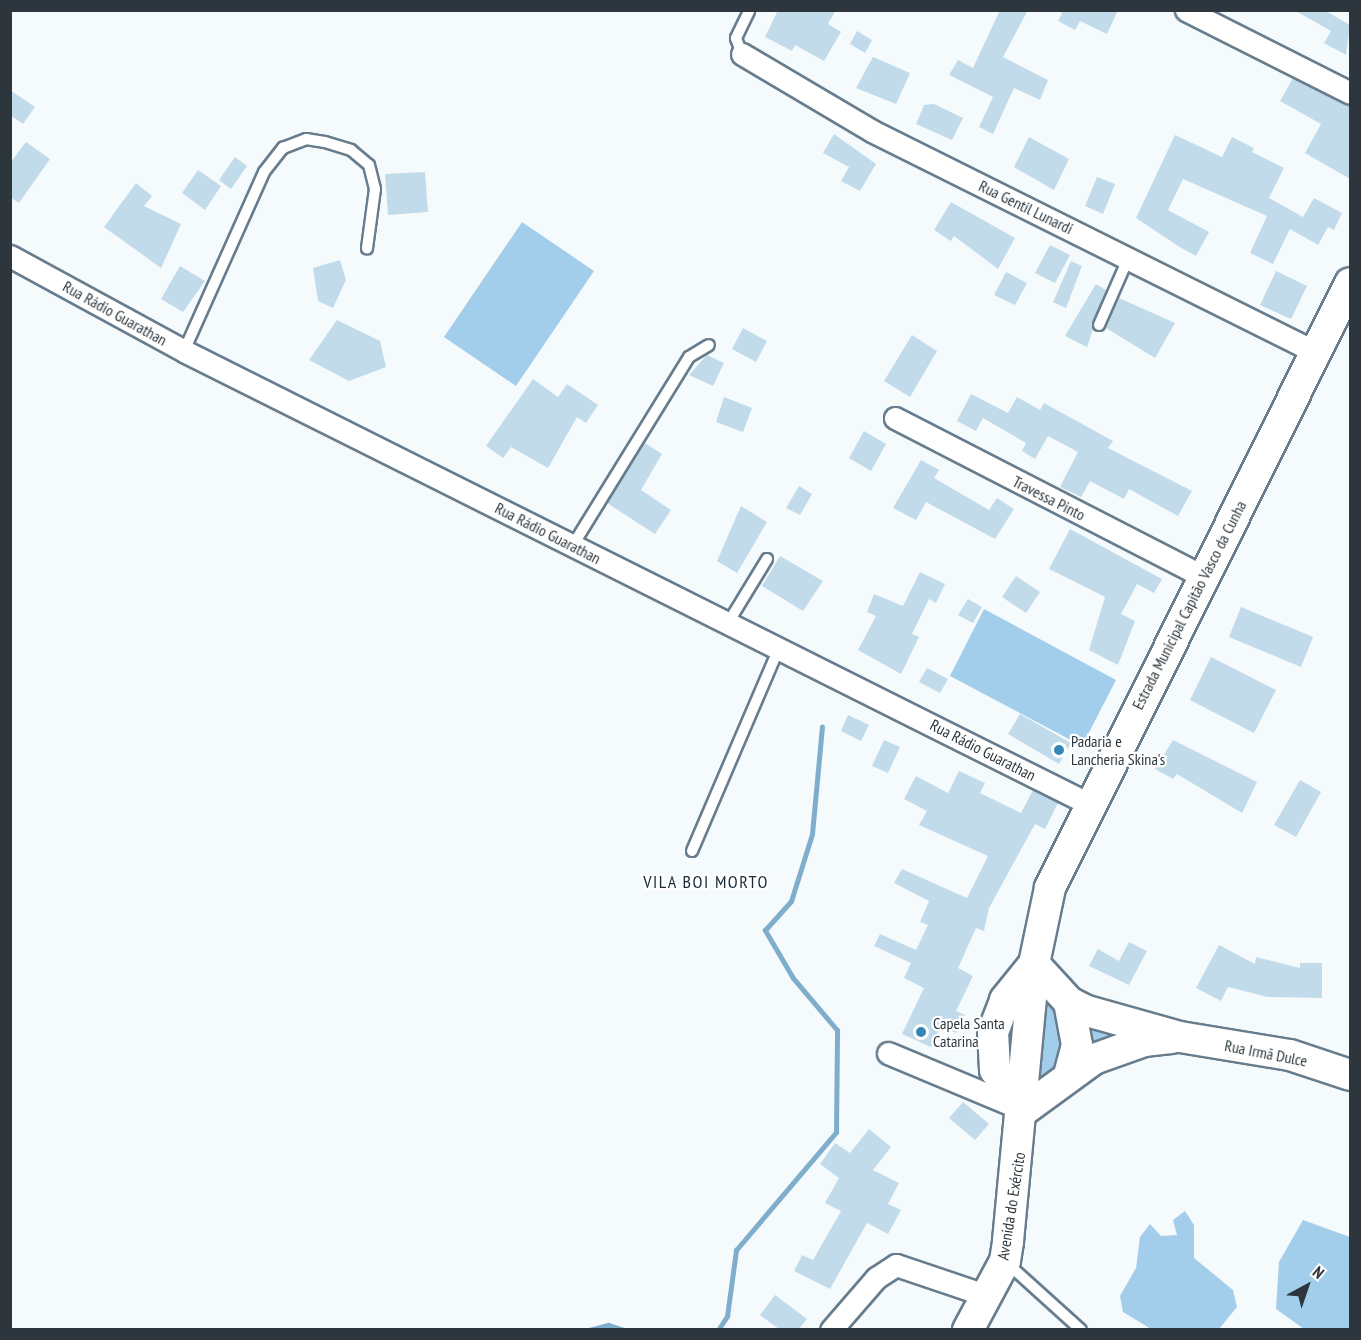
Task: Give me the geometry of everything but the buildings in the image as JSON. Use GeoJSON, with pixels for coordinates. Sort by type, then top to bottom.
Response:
{"type":"FeatureCollection","features":[{"type":"Feature","properties":{"kind":"street"},"geometry":{"type":"LineString","coordinates":[[1186,10],[1350,93]]}},
{"type":"Feature","properties":{"kind":"street","name":"Rua Gentil Lunardi"},"geometry":{"type":"LineString","coordinates":[[742,54],[872,131],[1314,351]]}},
{"type":"Feature","properties":{"kind":"street","name":"Rua Rádio Guarathan"},"geometry":{"type":"LineString","coordinates":[[10,256],[184,351],[1089,804]]}},
{"type":"Feature","properties":{"kind":"street","name":"Estrada Municipal Capitão Vasco da Cunha"},"geometry":{"type":"LineString","coordinates":[[1034,964],[1050,888],[1089,804],[1204,577],[1314,351],[1343,314],[1350,283]]}},
{"type":"Feature","properties":{"kind":"street","name":"Travessa Pinto"},"geometry":{"type":"LineString","coordinates":[[895,418],[1204,577]]}},
{"type":"Feature","properties":{"kind":"street"},"geometry":{"type":"LineString","coordinates":[[1024,1110],[994,1070],[993,1032],[1005,1000],[1034,964]]}},
{"type":"Feature","properties":{"kind":"street","name":"Rua Irmã Dulce"},"geometry":{"type":"LineString","coordinates":[[1034,964],[1069,1002],[1180,1037],[1290,1055],[1350,1075]]}},
{"type":"Feature","properties":{"kind":"street"},"geometry":{"type":"LineString","coordinates":[[1069,1002],[1077,1045],[1070,1072]]}},
{"type":"Feature","properties":{"kind":"street","name":"Rua Irmã Dulce"},"geometry":{"type":"LineString","coordinates":[[1024,1110],[1070,1072],[1144,1041],[1180,1037]]}},
{"type":"Feature","properties":{"kind":"street"},"geometry":{"type":"LineString","coordinates":[[888,1053],[1024,1110]]}},
{"type":"Feature","properties":{"kind":"street","name":"Avenida do Exército"},"geometry":{"type":"LineString","coordinates":[[968,1329],[1005,1261],[1024,1110]]}},
{"type":"Feature","properties":{"kind":"street"},"geometry":{"type":"LineString","coordinates":[[831,1329],[876,1278],[896,1266],[988,1296]]}},
{"type":"Feature","properties":{"kind":"lane"},"geometry":{"type":"LineString","coordinates":[[742,54],[736,38],[749,11]]}},
{"type":"Feature","properties":{"kind":"lane"},"geometry":{"type":"LineString","coordinates":[[184,351],[264,172],[283,148],[306,139],[325,142],[351,150],[369,165],[375,189],[367,248]]}},
{"type":"Feature","properties":{"kind":"lane"},"geometry":{"type":"LineString","coordinates":[[1099,325],[1128,258]]}},
{"type":"Feature","properties":{"kind":"lane"},"geometry":{"type":"LineString","coordinates":[[573,545],[689,357],[709,345]]}},
{"type":"Feature","properties":{"kind":"lane"},"geometry":{"type":"LineString","coordinates":[[728,623],[767,559]]}},
{"type":"Feature","properties":{"kind":"lane"},"geometry":{"type":"LineString","coordinates":[[692,851],[779,648]]}},
{"type":"Feature","properties":{"kind":"lane"},"geometry":{"type":"LineString","coordinates":[[1005,1261],[1081,1329]]}},
{"type":"Feature","properties":{"kind":"shaded area"},"geometry":{"type":"Polygon","coordinates":[[[522,222],[594,271],[516,386],[444,337],[522,222]]]}},
{"type":"Feature","properties":{"kind":"shaded area"},"geometry":{"type":"Polygon","coordinates":[[[984,609],[1116,680],[1082,746],[950,676],[984,609]]]}},
{"type":"Feature","properties":{"kind":"shaded area"},"geometry":{"type":"Polygon","coordinates":[[[1046,995],[1054,999],[1066,1031],[1060,1062],[1039,1082],[1046,995]]]}},
{"type":"Feature","properties":{"kind":"shaded area"},"geometry":{"type":"Polygon","coordinates":[[[1080,1017],[1144,1033],[1081,1055],[1080,1017]]]}},
{"type":"Feature","properties":{"kind":"shaded area"},"geometry":{"type":"Polygon","coordinates":[[[1185,1211],[1194,1225],[1194,1258],[1233,1290],[1237,1307],[1219,1329],[1151,1329],[1123,1312],[1120,1296],[1136,1268],[1140,1237],[1150,1224],[1161,1236],[1177,1235],[1173,1220],[1185,1211]]]}},
{"type":"Feature","properties":{"kind":"shaded area"},"geometry":{"type":"Polygon","coordinates":[[[1303,1220],[1350,1237],[1350,1329],[1304,1329],[1276,1309],[1279,1262],[1303,1220]]]}},
{"type":"Feature","properties":{"kind":"waterway"},"geometry":{"type":"LineString","coordinates":[[718,1330],[727,1316],[736,1250],[836,1132],[837,1030],[793,978],[765,930],[791,901],[812,834],[822,726]]}},
{"type":"Feature","properties":{"kind":"waterway"},"geometry":{"type":"LineString","coordinates":[[589,1330],[608,1325],[623,1330]]}},
{"type":"Feature","properties":{"kind":"place","name":"Padaria e Lancheria Skina's"},"geometry":{"type":"Point","coordinates":[1059,750]}},
{"type":"Feature","properties":{"kind":"place","name":"Capela Santa Catarina"},"geometry":{"type":"Point","coordinates":[921,1032]}},
{"type":"Feature","properties":{"kind":"district","name":"VILA BOI MORTO"},"geometry":{"type":"Point","coordinates":[706,882]}}]}
